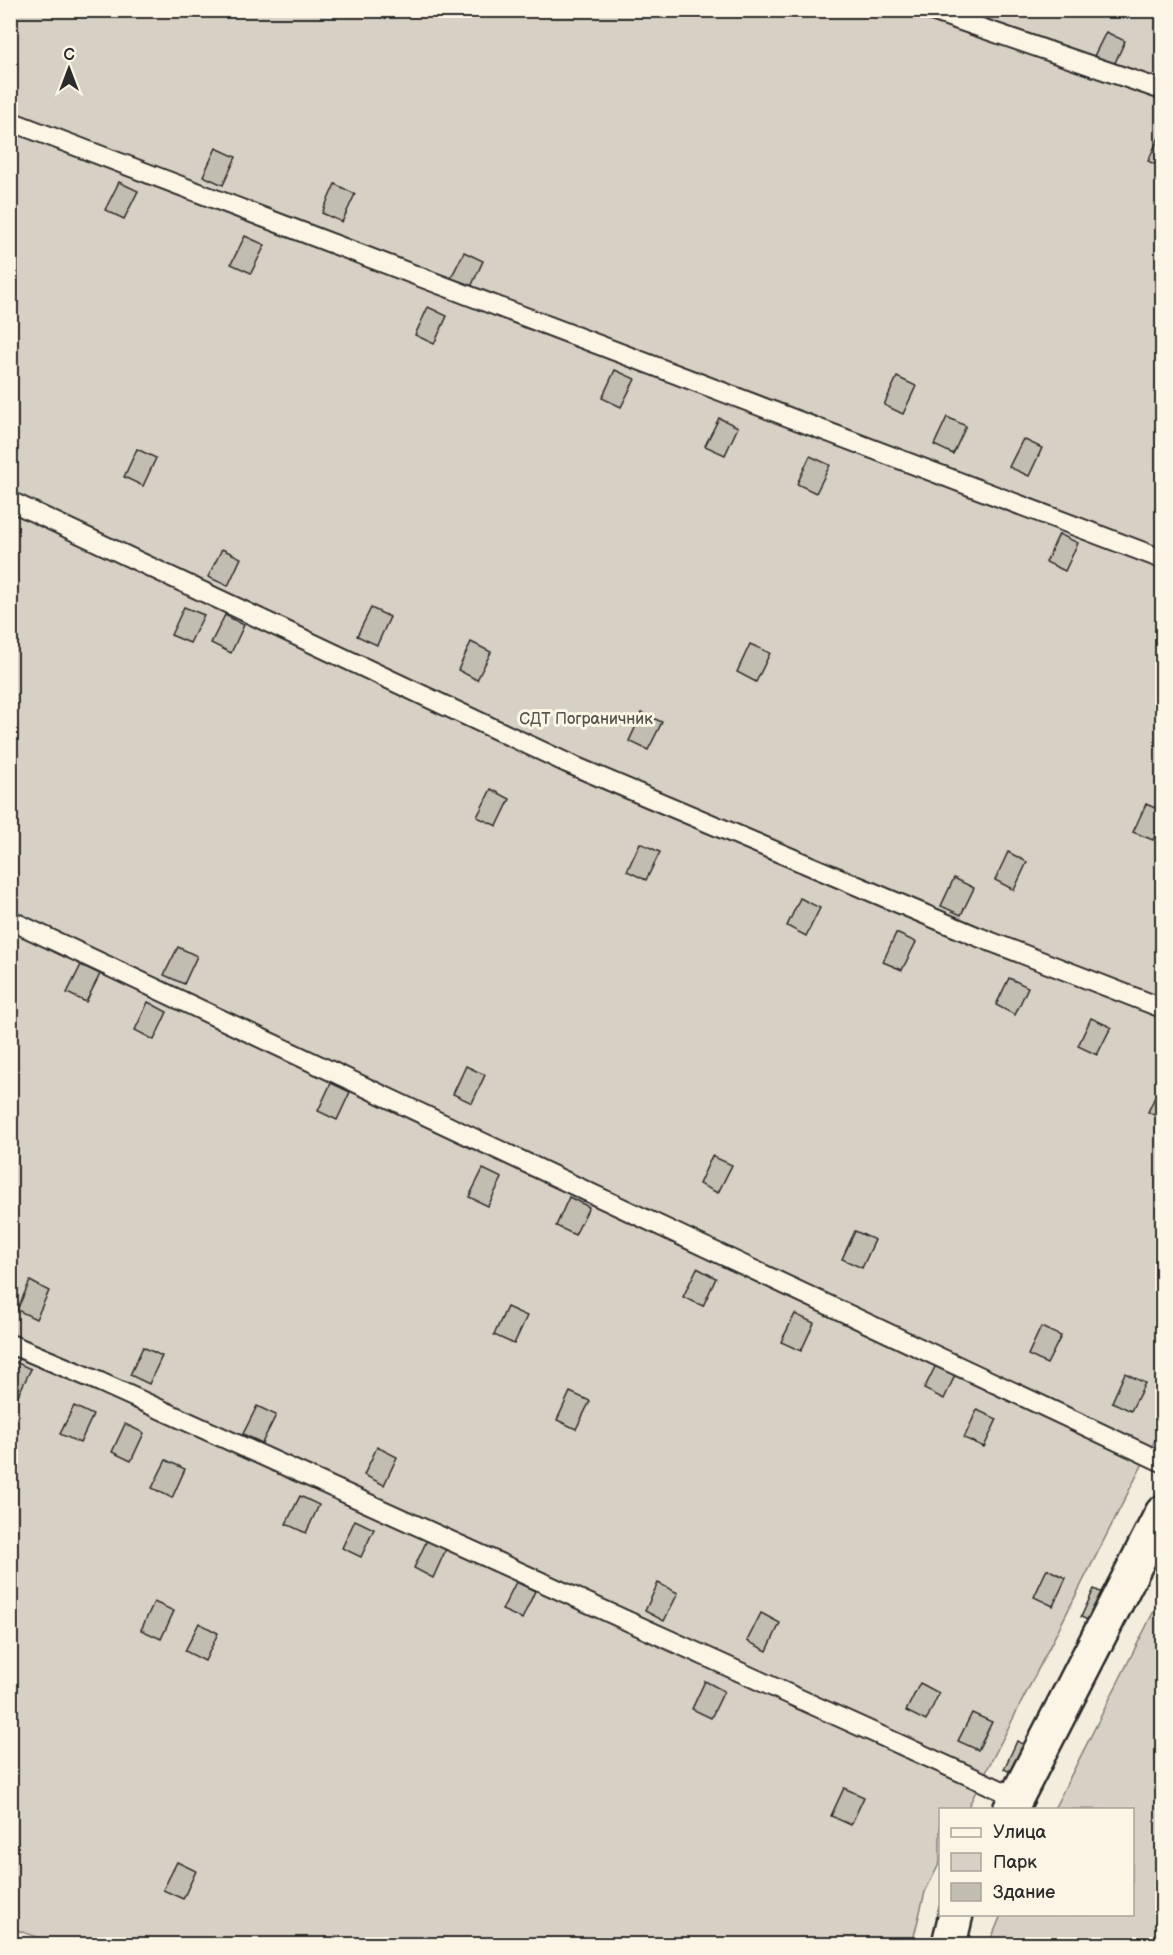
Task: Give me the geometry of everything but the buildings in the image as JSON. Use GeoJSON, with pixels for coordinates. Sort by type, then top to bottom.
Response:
{"type":"FeatureCollection","features":[{"type":"Feature","properties":{"kind":"street"},"geometry":{"type":"LineString","coordinates":[[1013,1803],[1162,1513]]}},
{"type":"Feature","properties":{"kind":"street"},"geometry":{"type":"LineString","coordinates":[[949,1944],[956,1916]]}},
{"type":"Feature","properties":{"kind":"lane"},"geometry":{"type":"LineString","coordinates":[[929,10],[1162,90]]}},
{"type":"Feature","properties":{"kind":"lane"},"geometry":{"type":"LineString","coordinates":[[10,121],[1162,559]]}},
{"type":"Feature","properties":{"kind":"lane"},"geometry":{"type":"LineString","coordinates":[[10,501],[567,763],[976,936],[1162,1008]]}},
{"type":"Feature","properties":{"kind":"lane"},"geometry":{"type":"LineString","coordinates":[[10,920],[1162,1462]]}},
{"type":"Feature","properties":{"kind":"lane"},"geometry":{"type":"LineString","coordinates":[[10,1344],[100,1382],[1013,1803]]}},
{"type":"Feature","properties":{"kind":"green space","name":"СДТ Пограничник"},"geometry":{"type":"Polygon","coordinates":[[[11,11],[1162,11],[1162,1426],[968,1808],[939,1808],[939,1864],[925,1892],[912,1944],[57,1944],[11,1928],[11,11]]]}},
{"type":"Feature","properties":{"kind":"green space"},"geometry":{"type":"Polygon","coordinates":[[[1162,1595],[1162,1944],[989,1944],[1001,1916],[1134,1916],[1134,1808],[1055,1808],[1162,1595]]]}}]}
